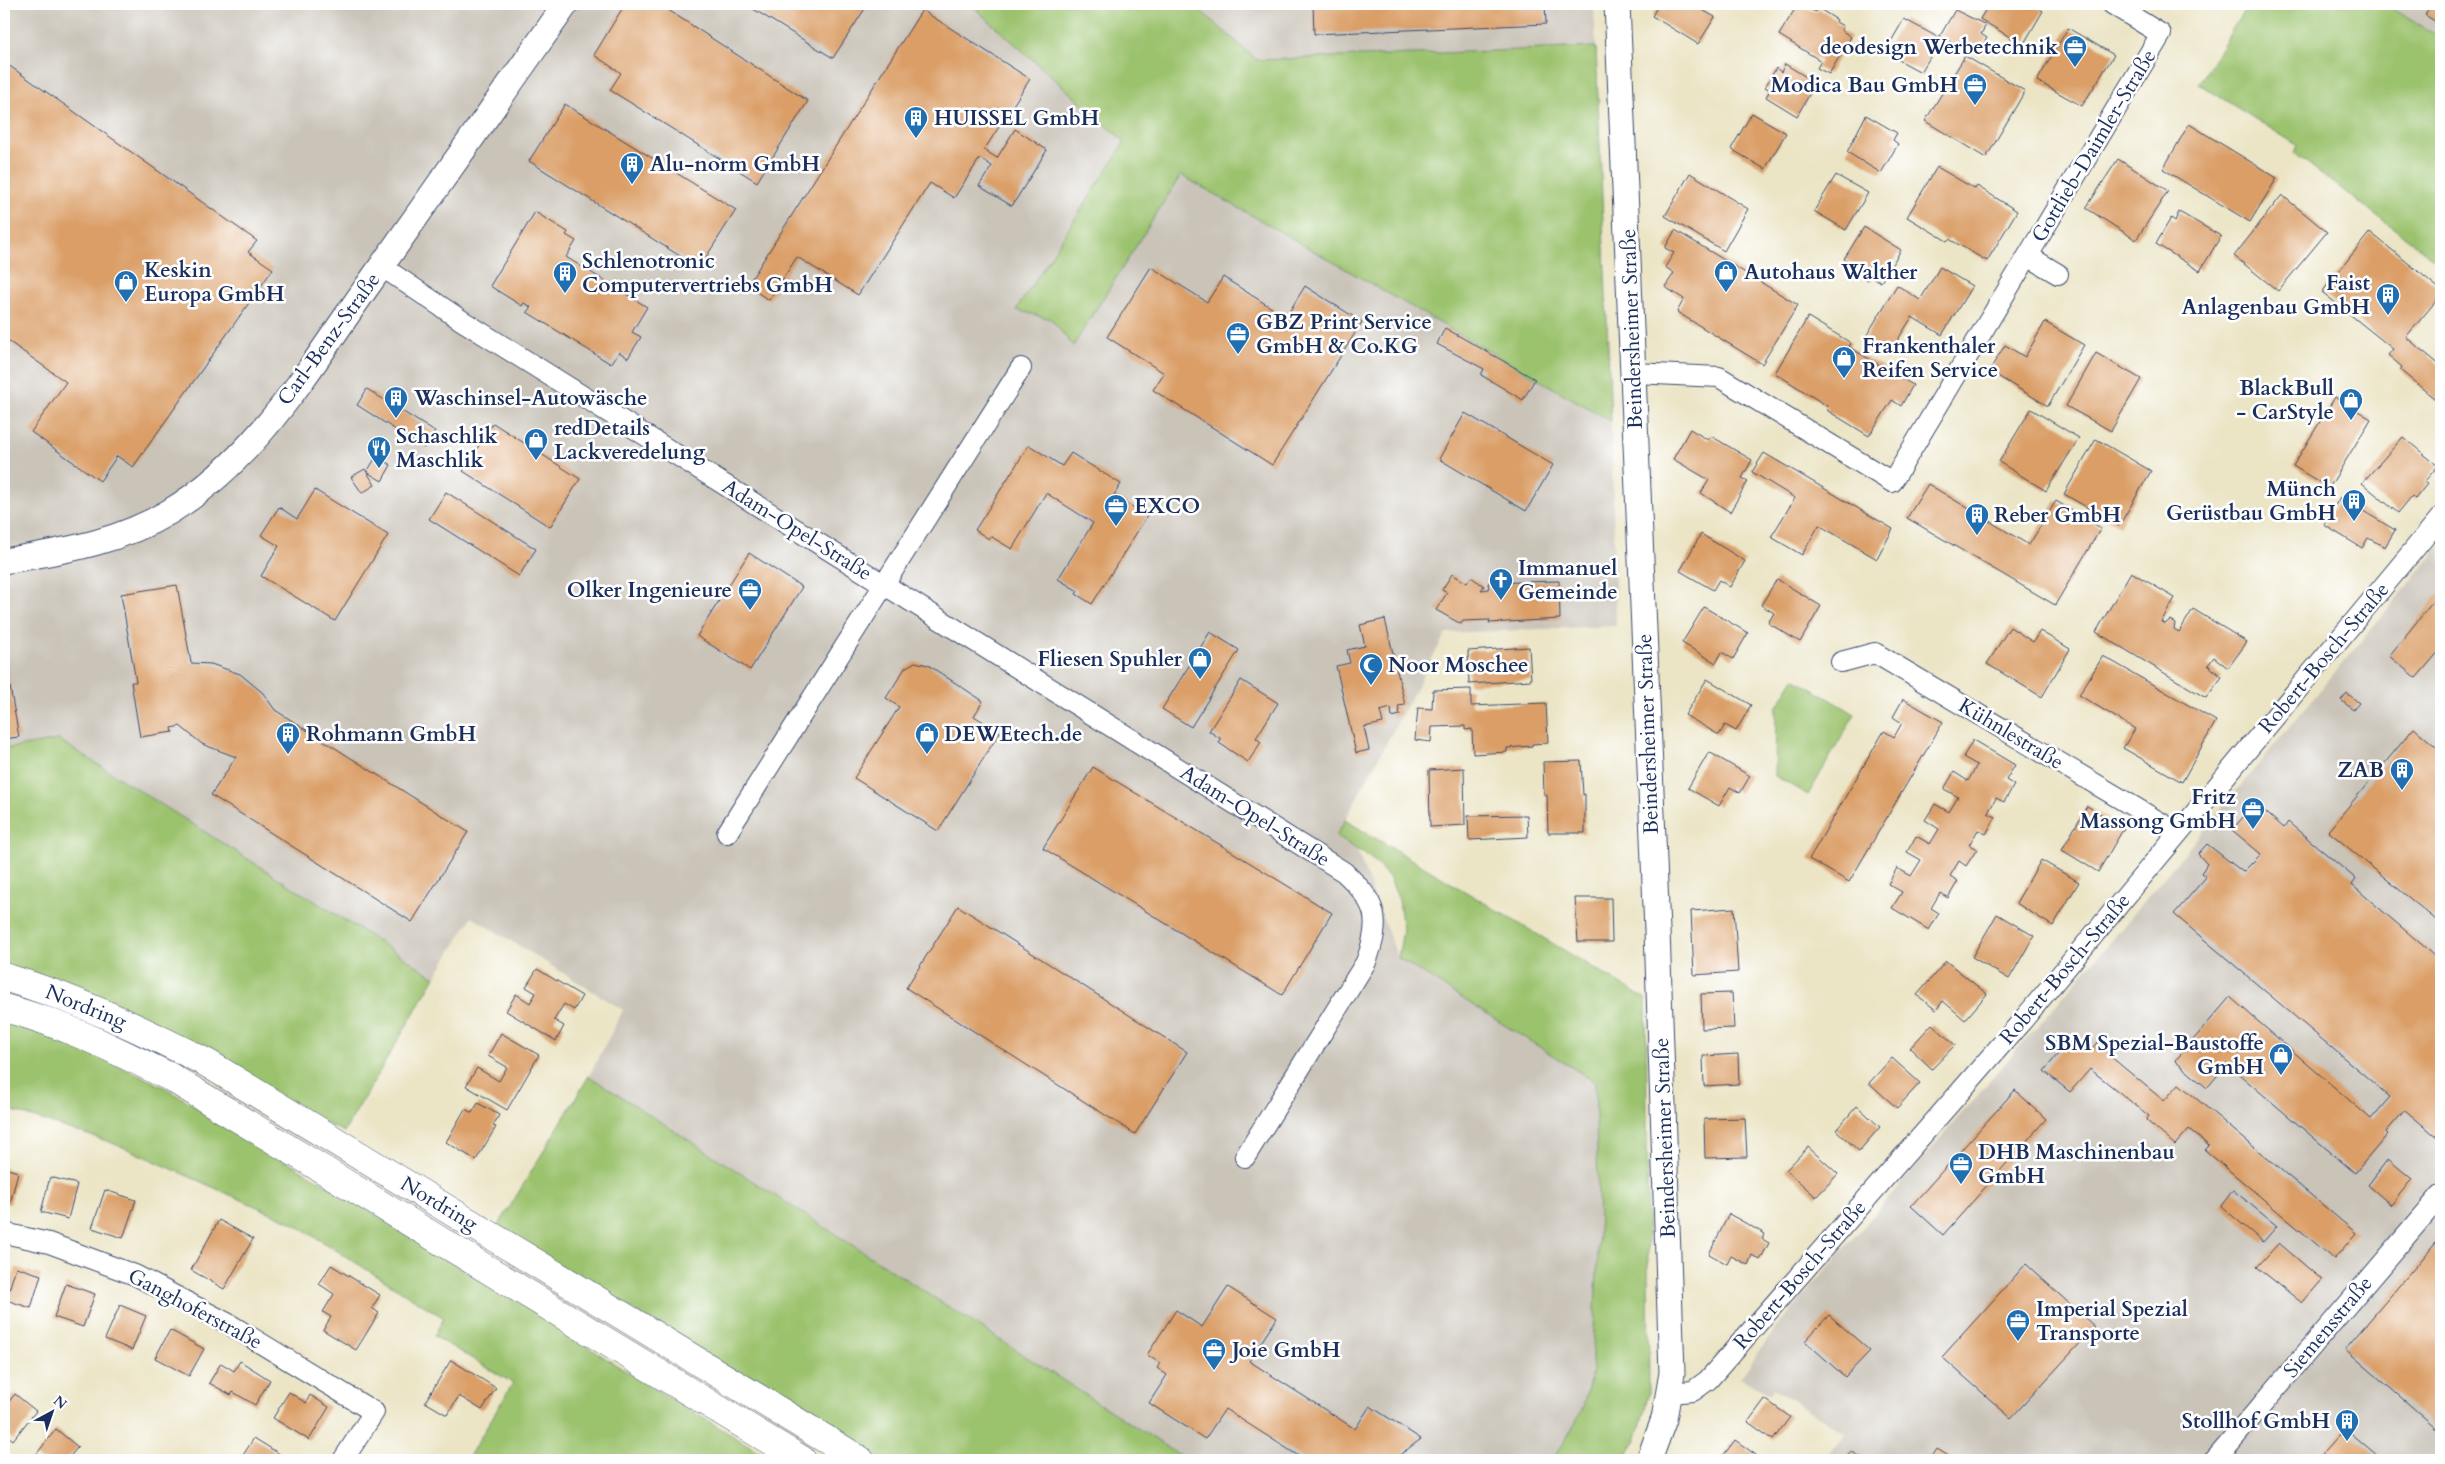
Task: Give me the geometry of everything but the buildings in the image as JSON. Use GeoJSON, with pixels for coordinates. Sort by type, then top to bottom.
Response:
{"type":"FeatureCollection","features":[{"type":"Feature","properties":{"kind":"main road","name":"Nordring"},"geometry":{"type":"LineString","coordinates":[[4,977],[48,990],[101,1011],[150,1033],[207,1063],[860,1460]]}},
{"type":"Feature","properties":{"kind":"main road","name":"Nordring"},"geometry":{"type":"LineString","coordinates":[[4,1008],[53,1024],[113,1048],[181,1083],[802,1460]]}},
{"type":"Feature","properties":{"kind":"street","name":"Carl-Benz-Straße"},"geometry":{"type":"LineString","coordinates":[[4,561],[88,546],[137,529],[169,513],[229,467],[260,434],[566,4]]}},
{"type":"Feature","properties":{"kind":"street","name":"Beindersheimer Straße"},"geometry":{"type":"LineString","coordinates":[[1617,4],[1634,373],[1668,1226],[1672,1373],[1664,1419],[1657,1444],[1649,1460]]}},
{"type":"Feature","properties":{"kind":"street","name":"Gottlieb-Daimler-Straße"},"geometry":{"type":"LineString","coordinates":[[1634,373],[1719,377],[1892,482],[2161,34],[2112,4]]}},
{"type":"Feature","properties":{"kind":"street","name":"Gottlieb-Daimler-Straße"},"geometry":{"type":"LineString","coordinates":[[2028,256],[2058,274]]}},
{"type":"Feature","properties":{"kind":"street","name":"Adam-Opel-Straße"},"geometry":{"type":"LineString","coordinates":[[381,266],[460,320],[1344,872],[1362,890],[1374,911],[1375,938],[1366,962],[1245,1157]]}},
{"type":"Feature","properties":{"kind":"street","name":"Adam-Opel-Straße"},"geometry":{"type":"LineString","coordinates":[[727,833],[1021,368]]}},
{"type":"Feature","properties":{"kind":"street","name":"Robert-Bosch-Straße"},"geometry":{"type":"LineString","coordinates":[[1669,1393],[1694,1391],[1708,1380],[2022,1021],[2441,517]]}},
{"type":"Feature","properties":{"kind":"street","name":"Kühnlestraße"},"geometry":{"type":"LineString","coordinates":[[1841,662],[1875,653],[2178,833]]}},
{"type":"Feature","properties":{"kind":"street","name":"Siemensstraße"},"geometry":{"type":"LineString","coordinates":[[2215,1460],[2441,1195]]}},
{"type":"Feature","properties":{"kind":"street","name":"Ganghoferstraße"},"geometry":{"type":"LineString","coordinates":[[4,1233],[49,1243],[135,1275],[229,1324],[374,1412],[343,1460]]}},
{"type":"Feature","properties":{"kind":"shaded area"},"geometry":{"type":"Polygon","coordinates":[[[4,4],[970,4],[1125,142],[1017,310],[1051,319],[1073,346],[1181,175],[1611,421],[1616,626],[1446,633],[1345,820],[1398,958],[1595,1082],[1599,1229],[1592,1371],[1583,1408],[1552,1460],[1187,1460],[589,1076],[623,1010],[472,917],[435,977],[59,740],[4,749],[4,4]]]}},
{"type":"Feature","properties":{"kind":"shaded area"},"geometry":{"type":"Polygon","coordinates":[[[1193,4],[1594,4],[1596,47],[1256,60],[1193,4]]]}},
{"type":"Feature","properties":{"kind":"shaded area"},"geometry":{"type":"Polygon","coordinates":[[[2384,4],[2441,4],[2441,38],[2384,4]]]}},
{"type":"Feature","properties":{"kind":"shaded area"},"geometry":{"type":"Polygon","coordinates":[[[2441,545],[2441,1460],[1826,1460],[1845,1433],[1773,1388],[1770,1394],[1740,1378],[1780,1323],[2112,940],[2441,545]]]}},
{"type":"Feature","properties":{"kind":"green space"},"geometry":{"type":"Polygon","coordinates":[[[970,4],[1193,4],[1257,60],[1596,47],[1611,421],[1181,175],[1073,346],[1051,319],[1016,310],[1125,142],[970,4]]]}},
{"type":"Feature","properties":{"kind":"green space"},"geometry":{"type":"Polygon","coordinates":[[[2248,4],[2384,4],[2441,38],[2441,264],[2294,153],[2297,145],[2199,84],[2248,4]]]}},
{"type":"Feature","properties":{"kind":"green space"},"geometry":{"type":"Polygon","coordinates":[[[1794,678],[1855,714],[1808,795],[1775,776],[1776,708],[1794,678]]]}},
{"type":"Feature","properties":{"kind":"green space"},"geometry":{"type":"Polygon","coordinates":[[[59,740],[435,977],[344,1132],[4,965],[4,749],[59,740]]]}},
{"type":"Feature","properties":{"kind":"green space"},"geometry":{"type":"Polygon","coordinates":[[[1345,820],[1646,999],[1649,1393],[1637,1438],[1624,1460],[1552,1460],[1583,1408],[1592,1371],[1599,1229],[1595,1082],[1398,958],[1403,930],[1399,900],[1389,877],[1373,860],[1336,836],[1345,820]]]}},
{"type":"Feature","properties":{"kind":"green space"},"geometry":{"type":"Polygon","coordinates":[[[4,1020],[50,1034],[164,1087],[471,1272],[629,1373],[773,1460],[467,1460],[513,1383],[434,1336],[444,1318],[291,1222],[116,1144],[4,1108],[4,1020]]]}},
{"type":"Feature","properties":{"kind":"green space"},"geometry":{"type":"Polygon","coordinates":[[[589,1076],[1187,1460],[881,1460],[497,1228],[589,1076]]]}},
{"type":"Feature","properties":{"kind":"place","name":"deodesign Werbetechnik"},"geometry":{"type":"Point","coordinates":[2075,68]}},
{"type":"Feature","properties":{"kind":"place","name":"Modica Bau GmbH"},"geometry":{"type":"Point","coordinates":[1975,106]}},
{"type":"Feature","properties":{"kind":"place","name":"HUISSEL GmbH"},"geometry":{"type":"Point","coordinates":[916,139]}},
{"type":"Feature","properties":{"kind":"place","name":"Alu-norm GmbH"},"geometry":{"type":"Point","coordinates":[632,185]}},
{"type":"Feature","properties":{"kind":"place","name":"Autohaus Walther"},"geometry":{"type":"Point","coordinates":[1726,293]}},
{"type":"Feature","properties":{"kind":"place","name":"Schlenotronic Computervertriebs GmbH"},"geometry":{"type":"Point","coordinates":[565,294]}},
{"type":"Feature","properties":{"kind":"place","name":"Keskin Europa GmbH"},"geometry":{"type":"Point","coordinates":[126,303]}},
{"type":"Feature","properties":{"kind":"place","name":"Faist Anlagenbau GmbH"},"geometry":{"type":"Point","coordinates":[2388,316]}},
{"type":"Feature","properties":{"kind":"place","name":"GBZ Print Service GmbH & Co.KG"},"geometry":{"type":"Point","coordinates":[1238,355]}},
{"type":"Feature","properties":{"kind":"place","name":"Frankenthaler Reifen Service"},"geometry":{"type":"Point","coordinates":[1844,379]}},
{"type":"Feature","properties":{"kind":"place","name":"Waschinsel-Autowäsche"},"geometry":{"type":"Point","coordinates":[396,419]}},
{"type":"Feature","properties":{"kind":"place","name":"BlackBull - CarStyle"},"geometry":{"type":"Point","coordinates":[2351,421]}},
{"type":"Feature","properties":{"kind":"place","name":"redDetails Lackveredelung"},"geometry":{"type":"Point","coordinates":[536,461]}},
{"type":"Feature","properties":{"kind":"place","name":"Schaschlik Maschlik"},"geometry":{"type":"Point","coordinates":[379,469]}},
{"type":"Feature","properties":{"kind":"place","name":"Münch Gerüstbau GmbH"},"geometry":{"type":"Point","coordinates":[2354,522]}},
{"type":"Feature","properties":{"kind":"place","name":"EXCO"},"geometry":{"type":"Point","coordinates":[1116,527]}},
{"type":"Feature","properties":{"kind":"place","name":"Reber GmbH"},"geometry":{"type":"Point","coordinates":[1977,536]}},
{"type":"Feature","properties":{"kind":"place","name":"Immanuel Gemeinde"},"geometry":{"type":"Point","coordinates":[1501,601]}},
{"type":"Feature","properties":{"kind":"place","name":"Olker Ingenieure"},"geometry":{"type":"Point","coordinates":[750,611]}},
{"type":"Feature","properties":{"kind":"place","name":"Fliesen Spuhler"},"geometry":{"type":"Point","coordinates":[1200,680]}},
{"type":"Feature","properties":{"kind":"place","name":"Noor Moschee"},"geometry":{"type":"Point","coordinates":[1371,686]}},
{"type":"Feature","properties":{"kind":"place","name":"Rohmann GmbH"},"geometry":{"type":"Point","coordinates":[288,755]}},
{"type":"Feature","properties":{"kind":"place","name":"DEWEtech.de"},"geometry":{"type":"Point","coordinates":[927,755]}},
{"type":"Feature","properties":{"kind":"place","name":"ZAB"},"geometry":{"type":"Point","coordinates":[2402,791]}},
{"type":"Feature","properties":{"kind":"place","name":"Fritz Massong GmbH"},"geometry":{"type":"Point","coordinates":[2253,830]}},
{"type":"Feature","properties":{"kind":"place","name":"SBM Spezial-Baustoffe GmbH"},"geometry":{"type":"Point","coordinates":[2281,1076]}},
{"type":"Feature","properties":{"kind":"place","name":"DHB Maschinenbau GmbH"},"geometry":{"type":"Point","coordinates":[1961,1185]}},
{"type":"Feature","properties":{"kind":"place","name":"Imperial Spezial Transporte"},"geometry":{"type":"Point","coordinates":[2018,1342]}},
{"type":"Feature","properties":{"kind":"place","name":"Joie GmbH"},"geometry":{"type":"Point","coordinates":[1214,1371]}},
{"type":"Feature","properties":{"kind":"place","name":"Stollhof GmbH"},"geometry":{"type":"Point","coordinates":[2347,1442]}}]}
